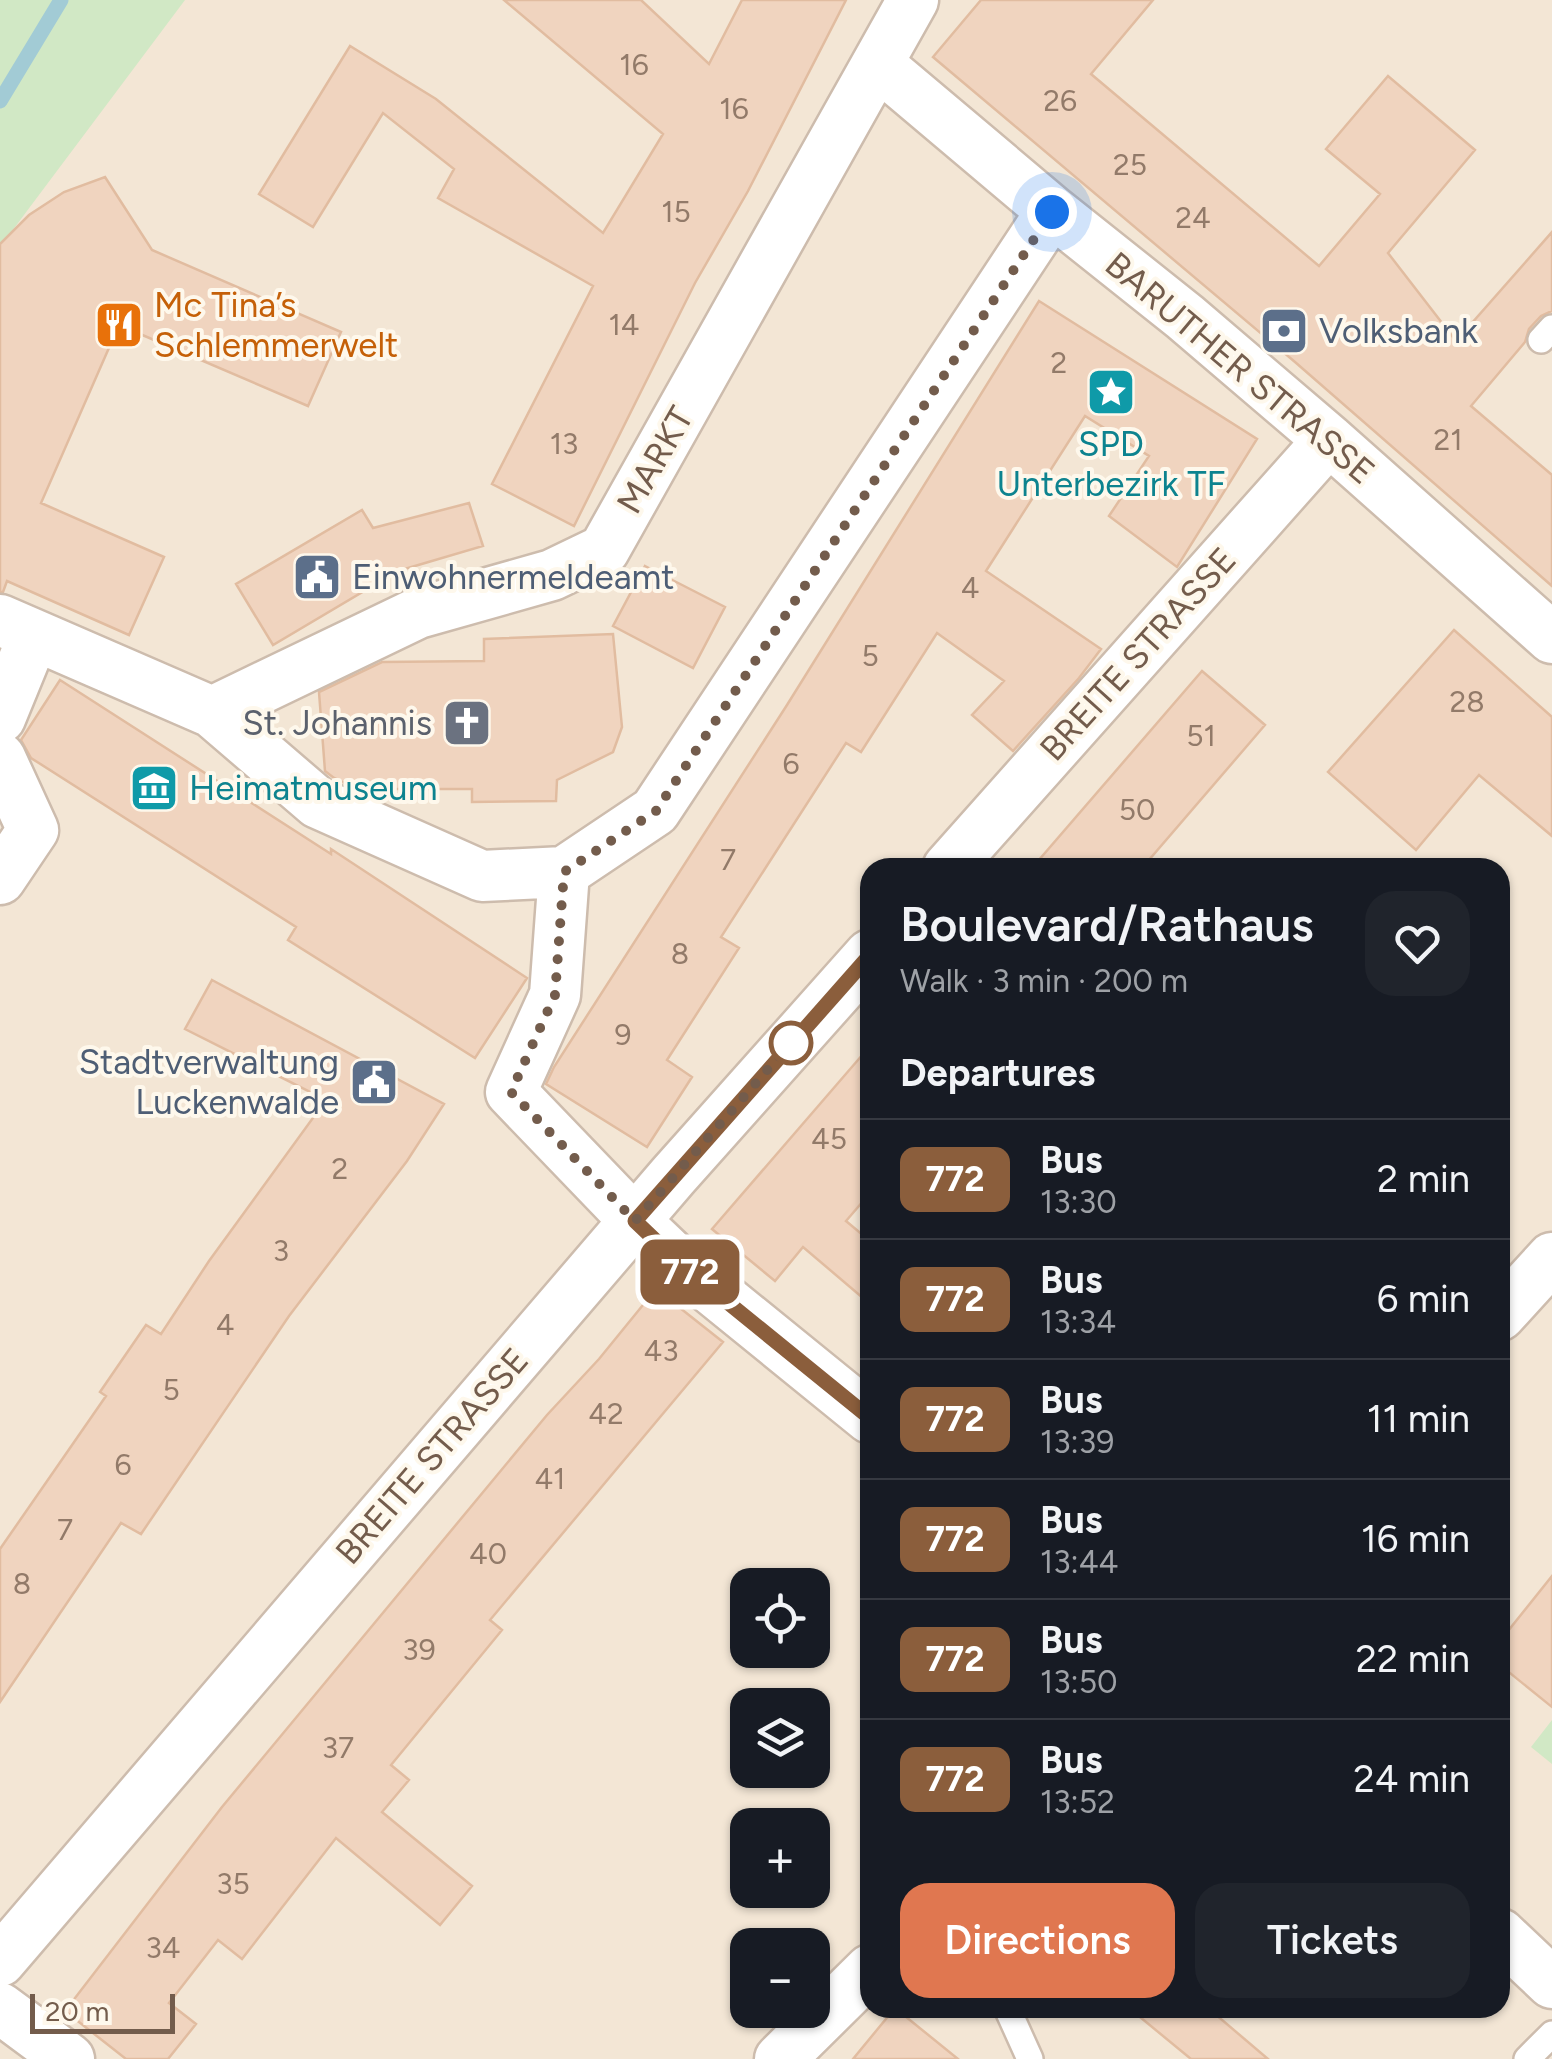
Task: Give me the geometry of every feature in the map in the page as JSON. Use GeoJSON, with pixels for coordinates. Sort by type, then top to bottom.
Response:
{"type":"FeatureCollection","features":[{"type":"Feature","properties":{"kind":"street","name":"MARKT"},"geometry":{"type":"LineString","coordinates":[[212,712],[418,614],[552,576],[604,550],[914,0]]}},
{"type":"Feature","properties":{"kind":"street","name":"BARUTHER STRASSE"},"geometry":{"type":"LineString","coordinates":[[879,65],[1052,212],[1185,317],[1552,638]]}},
{"type":"Feature","properties":{"kind":"street"},"geometry":{"type":"LineString","coordinates":[[0,718],[17,628],[212,712],[318,803],[482,876],[564,872],[656,811],[1052,212]]}},
{"type":"Feature","properties":{"kind":"street","name":"BREITE STRASSE"},"geometry":{"type":"LineString","coordinates":[[957,858],[1329,440]]}},
{"type":"Feature","properties":{"kind":"street"},"geometry":{"type":"LineString","coordinates":[[0,758],[33,830],[0,879]]}},
{"type":"Feature","properties":{"kind":"street"},"geometry":{"type":"LineString","coordinates":[[564,872],[555,995],[511,1092],[678,1262],[860,1410]]}},
{"type":"Feature","properties":{"kind":"street","name":"BREITE STRASSE"},"geometry":{"type":"LineString","coordinates":[[0,1961],[635,1221],[860,966]]}},
{"type":"Feature","properties":{"kind":"street"},"geometry":{"type":"LineString","coordinates":[[1510,1943],[1552,1983]]}},
{"type":"Feature","properties":{"kind":"street"},"geometry":{"type":"LineString","coordinates":[[780,2059],[860,1980]]}},
{"type":"Feature","properties":{"kind":"street"},"geometry":{"type":"LineString","coordinates":[[0,2008],[69,2059]]}},
{"type":"Feature","properties":{"kind":"lane"},"geometry":{"type":"LineString","coordinates":[[1012,2018],[1030,2059]]}},
{"type":"Feature","properties":{"kind":"lane"},"geometry":{"type":"LineString","coordinates":[[1527,2059],[1552,2034]]}},
{"type":"Feature","properties":{"kind":"shaded area"},"geometry":{"type":"Polygon","coordinates":[[[0,0],[1552,0],[1552,2059],[0,2059],[0,0]]]}},
{"type":"Feature","properties":{"kind":"green space"},"geometry":{"type":"Polygon","coordinates":[[[0,0],[185,0],[0,247],[0,0]]]}},
{"type":"Feature","properties":{"kind":"green space"},"geometry":{"type":"Polygon","coordinates":[[[1552,1720],[1552,1764],[1531,1747],[1552,1720]]]}},
{"type":"Feature","properties":{"kind":"building"},"geometry":{"type":"Polygon","coordinates":[[[504,0],[641,0],[709,64],[742,0],[846,0],[748,191],[695,283],[574,526],[492,484],[593,286],[438,198],[454,169],[383,113],[313,227],[259,194],[350,46],[436,99],[603,233],[663,134],[504,0]]]}},
{"type":"Feature","properties":{"kind":"building"},"geometry":{"type":"Polygon","coordinates":[[[981,0],[1153,0],[1091,74],[1319,266],[1380,194],[1326,149],[1388,76],[1475,150],[1388,253],[1456,341],[1552,232],[1552,311],[1529,329],[1525,342],[1471,406],[1552,475],[1552,586],[1295,362],[933,57],[981,0]]]}},
{"type":"Feature","properties":{"kind":"building"},"geometry":{"type":"Polygon","coordinates":[[[105,177],[152,250],[341,332],[308,406],[119,325],[41,503],[164,557],[129,635],[7,581],[0,592],[0,244],[29,215],[64,192],[105,177]]]}},
{"type":"Feature","properties":{"kind":"building"},"geometry":{"type":"Polygon","coordinates":[[[1039,301],[1257,439],[1177,567],[1109,516],[1149,456],[1085,416],[986,571],[1101,649],[1013,751],[972,715],[1004,681],[937,633],[861,752],[846,743],[721,937],[739,948],[667,1060],[692,1077],[647,1147],[546,1084],[1039,301]]]}},
{"type":"Feature","properties":{"kind":"building","name":"Einwohnermeldeamt"},"geometry":{"type":"Polygon","coordinates":[[[469,503],[483,546],[398,571],[273,645],[236,584],[362,510],[373,528],[469,503]]]}},
{"type":"Feature","properties":{"kind":"building"},"geometry":{"type":"Polygon","coordinates":[[[645,566],[725,607],[693,668],[613,626],[645,566]]]}},
{"type":"Feature","properties":{"kind":"building"},"geometry":{"type":"Polygon","coordinates":[[[1454,630],[1552,717],[1552,836],[1479,775],[1416,850],[1328,772],[1454,630]]]}},
{"type":"Feature","properties":{"kind":"building","name":"St. Johannis"},"geometry":{"type":"Polygon","coordinates":[[[613,634],[622,727],[613,752],[557,780],[556,801],[472,802],[472,789],[357,789],[325,771],[319,692],[382,662],[484,661],[484,639],[613,634]]]}},
{"type":"Feature","properties":{"kind":"building"},"geometry":{"type":"Polygon","coordinates":[[[1202,671],[1265,725],[1151,858],[1041,858],[1202,671]]]}},
{"type":"Feature","properties":{"kind":"building"},"geometry":{"type":"Polygon","coordinates":[[[60,680],[331,854],[331,849],[527,978],[475,1058],[288,940],[296,927],[31,758],[21,740],[60,680]]]}},
{"type":"Feature","properties":{"kind":"building"},"geometry":{"type":"Polygon","coordinates":[[[212,980],[444,1104],[407,1161],[289,1316],[141,1534],[121,1523],[0,1702],[0,1549],[106,1396],[100,1392],[146,1325],[161,1334],[326,1100],[185,1029],[212,980]]]}},
{"type":"Feature","properties":{"kind":"building"},"geometry":{"type":"Polygon","coordinates":[[[860,1058],[860,1205],[846,1221],[860,1233],[860,1295],[803,1247],[775,1281],[712,1229],[860,1058]]]}},
{"type":"Feature","properties":{"kind":"building"},"geometry":{"type":"Polygon","coordinates":[[[656,1289],[723,1342],[490,1620],[502,1630],[391,1765],[409,1780],[382,1812],[472,1886],[440,1925],[336,1838],[242,1959],[218,1940],[169,2003],[196,2024],[168,2059],[126,2059],[65,2011],[222,1807],[656,1289]]]}},
{"type":"Feature","properties":{"kind":"building"},"geometry":{"type":"Polygon","coordinates":[[[1552,1576],[1552,1707],[1510,1673],[1510,1628],[1552,1576]]]}},
{"type":"Feature","properties":{"kind":"building"},"geometry":{"type":"Polygon","coordinates":[[[887,2018],[907,2018],[958,2059],[853,2059],[887,2018]]]}},
{"type":"Feature","properties":{"kind":"building"},"geometry":{"type":"Polygon","coordinates":[[[1141,2018],[1220,2018],[1268,2059],[1191,2059],[1141,2018]]]}},
{"type":"Feature","properties":{"kind":"waterway"},"geometry":{"type":"LineString","coordinates":[[0,101],[61,0]]}},
{"type":"Feature","properties":{"kind":"bus line","name":"772"},"geometry":{"type":"LineString","coordinates":[[860,966],[635,1221],[678,1262],[860,1410]]}},
{"type":"Feature","properties":{"kind":"place","name":"Mc Tina’s Schlemmerwelt"},"geometry":{"type":"Point","coordinates":[119,325]}},
{"type":"Feature","properties":{"kind":"place","name":"Volksbank"},"geometry":{"type":"Point","coordinates":[1284,331]}},
{"type":"Feature","properties":{"kind":"place","name":"SPD Unterbezirk TF"},"geometry":{"type":"Point","coordinates":[1111,392]}},
{"type":"Feature","properties":{"kind":"place","name":"Einwohnermeldeamt"},"geometry":{"type":"Point","coordinates":[317,577]}},
{"type":"Feature","properties":{"kind":"place","name":"St. Johannis"},"geometry":{"type":"Point","coordinates":[467,723]}},
{"type":"Feature","properties":{"kind":"place","name":"Heimatmuseum"},"geometry":{"type":"Point","coordinates":[154,788]}},
{"type":"Feature","properties":{"kind":"place","name":"Stadtverwaltung Luckenwalde"},"geometry":{"type":"Point","coordinates":[374,1082]}},
{"type":"Feature","properties":{"kind":"route"},"geometry":{"type":"LineString","coordinates":[[791,1043],[635,1221],[511,1092],[555,995],[564,872],[656,811],[1052,212]]}}]}
